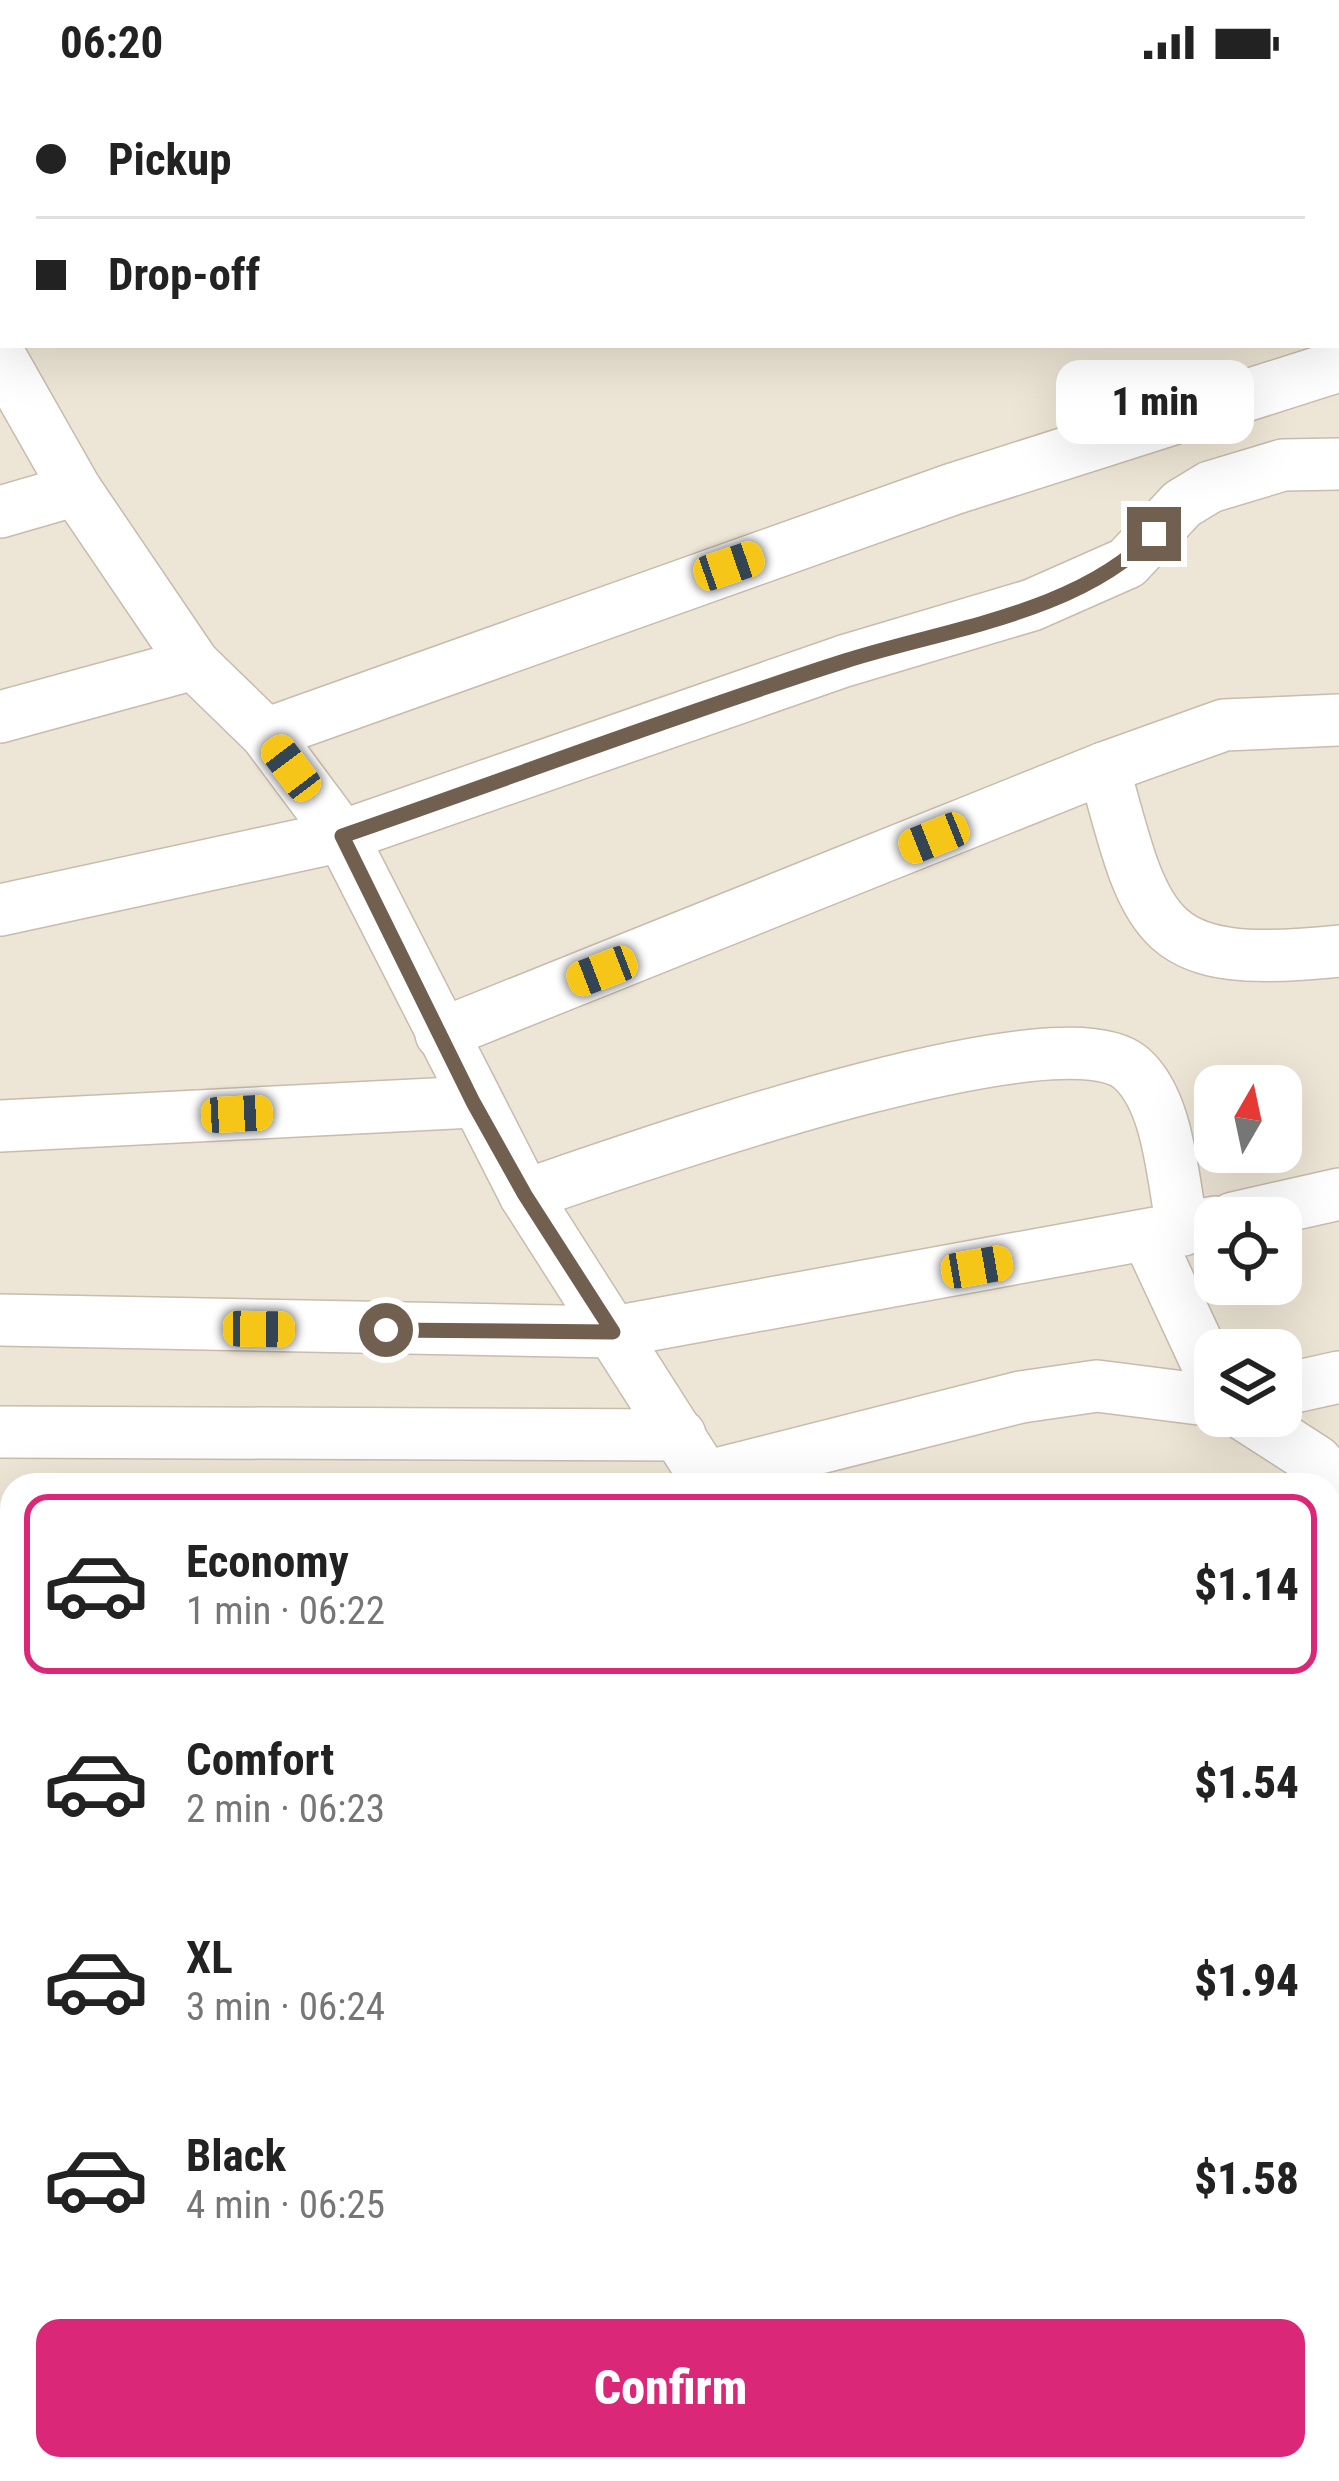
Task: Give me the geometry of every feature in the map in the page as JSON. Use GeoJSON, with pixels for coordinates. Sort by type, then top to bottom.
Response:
{"type":"FeatureCollection","features":[{"type":"Feature","properties":{"kind":"street"},"geometry":{"type":"LineString","coordinates":[[266,734],[931,497],[1339,366]]}},
{"type":"Feature","properties":{"kind":"street"},"geometry":{"type":"LineString","coordinates":[[6,376],[76,490],[194,664],[266,734],[342,836],[473,1102],[525,1195],[698,1466]]}},
{"type":"Feature","properties":{"kind":"street"},"geometry":{"type":"LineString","coordinates":[[0,910],[342,836],[844,662],[1032,605],[1127,563],[1182,504],[1210,487],[1282,465],[1339,464]]}},
{"type":"Feature","properties":{"kind":"street"},"geometry":{"type":"LineString","coordinates":[[0,512],[76,490]]}},
{"type":"Feature","properties":{"kind":"street"},"geometry":{"type":"LineString","coordinates":[[0,717],[194,664]]}},
{"type":"Feature","properties":{"kind":"street"},"geometry":{"type":"LineString","coordinates":[[441,1034],[1104,768],[1224,725],[1339,720]]}},
{"type":"Feature","properties":{"kind":"street"},"geometry":{"type":"LineString","coordinates":[[1104,768],[1132,874],[1156,922],[1194,949],[1259,960],[1339,951]]}},
{"type":"Feature","properties":{"kind":"street"},"geometry":{"type":"LineString","coordinates":[[525,1195],[794,1104],[1034,1055],[1104,1054],[1127,1064],[1151,1090],[1204,1329]]}},
{"type":"Feature","properties":{"kind":"street"},"geometry":{"type":"LineString","coordinates":[[0,1126],[473,1102]]}},
{"type":"Feature","properties":{"kind":"street"},"geometry":{"type":"LineString","coordinates":[[1302,1202],[1339,1194]]}},
{"type":"Feature","properties":{"kind":"street"},"geometry":{"type":"LineString","coordinates":[[0,1320],[613,1332],[1182,1230]]}},
{"type":"Feature","properties":{"kind":"street"},"geometry":{"type":"LineString","coordinates":[[1302,1385],[1339,1377]]}},
{"type":"Feature","properties":{"kind":"street"},"geometry":{"type":"LineString","coordinates":[[0,1432],[698,1466],[1021,1397],[1097,1386],[1194,1399]]}},
{"type":"Feature","properties":{"kind":"street"},"geometry":{"type":"LineString","coordinates":[[1279,1437],[1327,1473]]}},
{"type":"Feature","properties":{"kind":"shaded area"},"geometry":{"type":"Polygon","coordinates":[[[0,348],[1339,348],[1339,1473],[0,1473],[0,348]]]}},
{"type":"Feature","properties":{"kind":"route"},"geometry":{"type":"LineString","coordinates":[[386,1330],[613,1332],[525,1195],[473,1102],[342,836],[844,662],[1032,605],[1127,563],[1154,534]]}}]}
